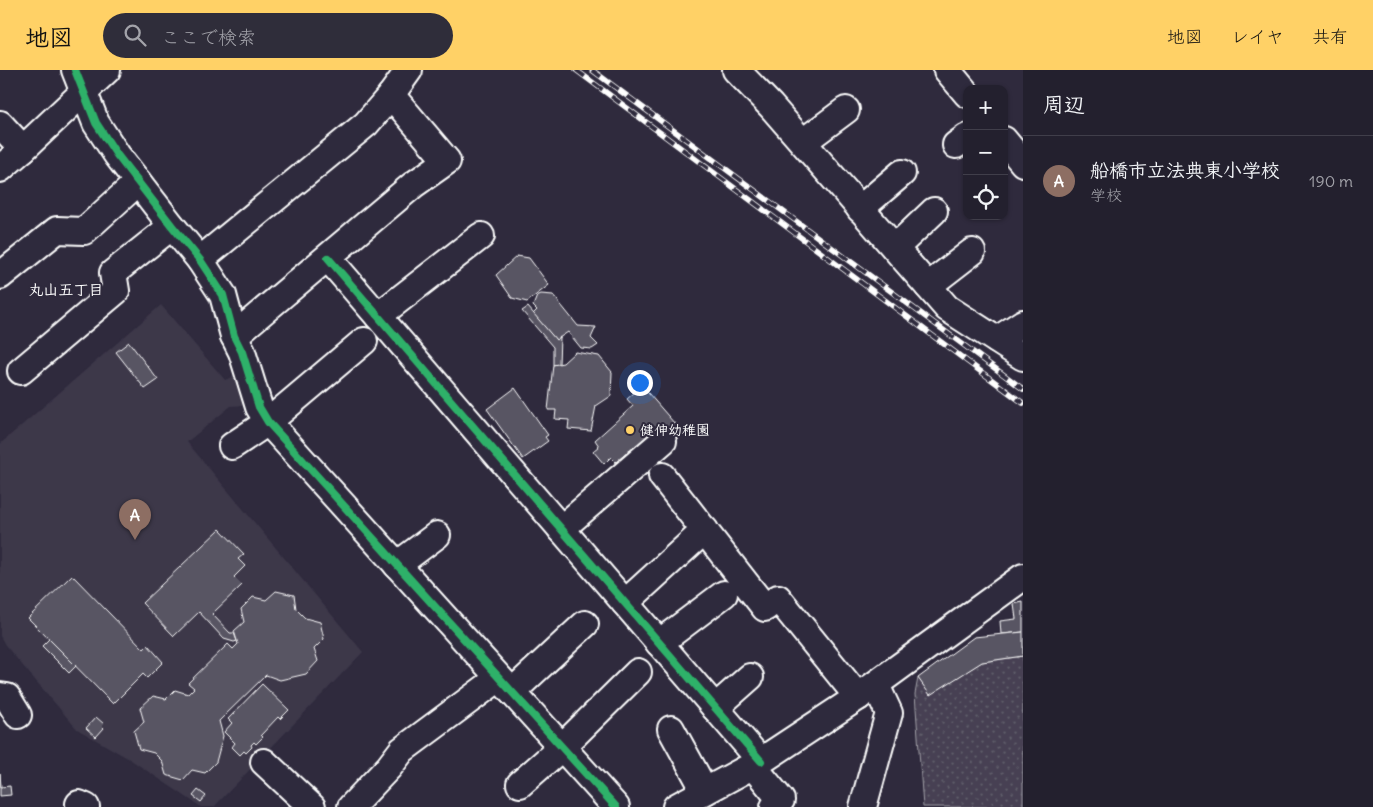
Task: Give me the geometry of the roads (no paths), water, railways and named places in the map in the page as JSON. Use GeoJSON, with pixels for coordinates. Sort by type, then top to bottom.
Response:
{"type":"FeatureCollection","features":[{"type":"Feature","properties":{"kind":"street"},"geometry":{"type":"LineString","coordinates":[[0,169],[23,149],[79,82],[107,70]]}},
{"type":"Feature","properties":{"kind":"street"},"geometry":{"type":"LineString","coordinates":[[200,260],[366,124],[409,70]]}},
{"type":"Feature","properties":{"kind":"street"},"geometry":{"type":"LineString","coordinates":[[947,70],[963,89]]}},
{"type":"Feature","properties":{"kind":"street"},"geometry":{"type":"LineString","coordinates":[[740,72],[947,308],[1023,357]]}},
{"type":"Feature","properties":{"kind":"street"},"geometry":{"type":"LineString","coordinates":[[79,82],[96,123],[117,155],[200,260],[224,294],[234,336],[242,352],[259,407],[268,422],[616,807]]}},
{"type":"Feature","properties":{"kind":"street"},"geometry":{"type":"LineString","coordinates":[[234,336],[413,185],[447,161],[391,95]]}},
{"type":"Feature","properties":{"kind":"street"},"geometry":{"type":"LineString","coordinates":[[803,142],[846,110]]}},
{"type":"Feature","properties":{"kind":"street"},"geometry":{"type":"LineString","coordinates":[[0,124],[23,149]]}},
{"type":"Feature","properties":{"kind":"street"},"geometry":{"type":"LineString","coordinates":[[1008,145],[1023,163]]}},
{"type":"Feature","properties":{"kind":"street"},"geometry":{"type":"LineString","coordinates":[[860,209],[902,172]]}},
{"type":"Feature","properties":{"kind":"street"},"geometry":{"type":"LineString","coordinates":[[0,276],[57,230],[84,231],[138,182]]}},
{"type":"Feature","properties":{"kind":"street"},"geometry":{"type":"LineString","coordinates":[[895,248],[934,211]]}},
{"type":"Feature","properties":{"kind":"street"},"geometry":{"type":"LineString","coordinates":[[21,371],[116,291],[114,273],[172,226]]}},
{"type":"Feature","properties":{"kind":"street"},"geometry":{"type":"LineString","coordinates":[[378,316],[481,236]]}},
{"type":"Feature","properties":{"kind":"street"},"geometry":{"type":"LineString","coordinates":[[928,286],[972,252]]}},
{"type":"Feature","properties":{"kind":"street"},"geometry":{"type":"LineString","coordinates":[[328,258],[715,708],[757,763],[781,800],[774,807]]}},
{"type":"Feature","properties":{"kind":"street"},"geometry":{"type":"LineString","coordinates":[[997,340],[1023,323]]}},
{"type":"Feature","properties":{"kind":"street"},"geometry":{"type":"LineString","coordinates":[[232,446],[268,422],[364,341]]}},
{"type":"Feature","properties":{"kind":"street"},"geometry":{"type":"LineString","coordinates":[[561,529],[662,441]]}},
{"type":"Feature","properties":{"kind":"street"},"geometry":{"type":"LineString","coordinates":[[662,476],[765,608],[778,598],[889,713],[864,807]]}},
{"type":"Feature","properties":{"kind":"street"},"geometry":{"type":"LineString","coordinates":[[625,604],[705,530]]}},
{"type":"Feature","properties":{"kind":"street"},"geometry":{"type":"LineString","coordinates":[[397,565],[437,535]]}},
{"type":"Feature","properties":{"kind":"street"},"geometry":{"type":"LineString","coordinates":[[676,807],[757,763],[867,691],[1023,577]]}},
{"type":"Feature","properties":{"kind":"street"},"geometry":{"type":"LineString","coordinates":[[659,643],[724,594]]}},
{"type":"Feature","properties":{"kind":"street"},"geometry":{"type":"LineString","coordinates":[[351,807],[389,767],[402,750],[506,685],[585,624]]}},
{"type":"Feature","properties":{"kind":"street"},"geometry":{"type":"LineString","coordinates":[[520,784],[562,747],[638,672]]}},
{"type":"Feature","properties":{"kind":"street"},"geometry":{"type":"LineString","coordinates":[[715,708],[750,677]]}},
{"type":"Feature","properties":{"kind":"street"},"geometry":{"type":"LineString","coordinates":[[0,696],[7,697],[18,715]]}},
{"type":"Feature","properties":{"kind":"street"},"geometry":{"type":"LineString","coordinates":[[672,729],[705,791]]}},
{"type":"Feature","properties":{"kind":"street"},"geometry":{"type":"LineString","coordinates":[[264,762],[312,807]]}},
{"type":"Feature","properties":{"kind":"railway"},"geometry":{"type":"LineString","coordinates":[[576,70],[1023,403]]}},
{"type":"Feature","properties":{"kind":"railway"},"geometry":{"type":"LineString","coordinates":[[592,70],[1023,389]]}},
{"type":"Feature","properties":{"kind":"place","name":"健伸幼稚園"},"geometry":{"type":"Point","coordinates":[630,430]}},
{"type":"Feature","properties":{"kind":"place","name":"船橋市立法典東小学校"},"geometry":{"type":"Point","coordinates":[135,540]}},
{"type":"Feature","properties":{"kind":"district","name":"丸山五丁目"},"geometry":{"type":"Point","coordinates":[66,290]}}]}
